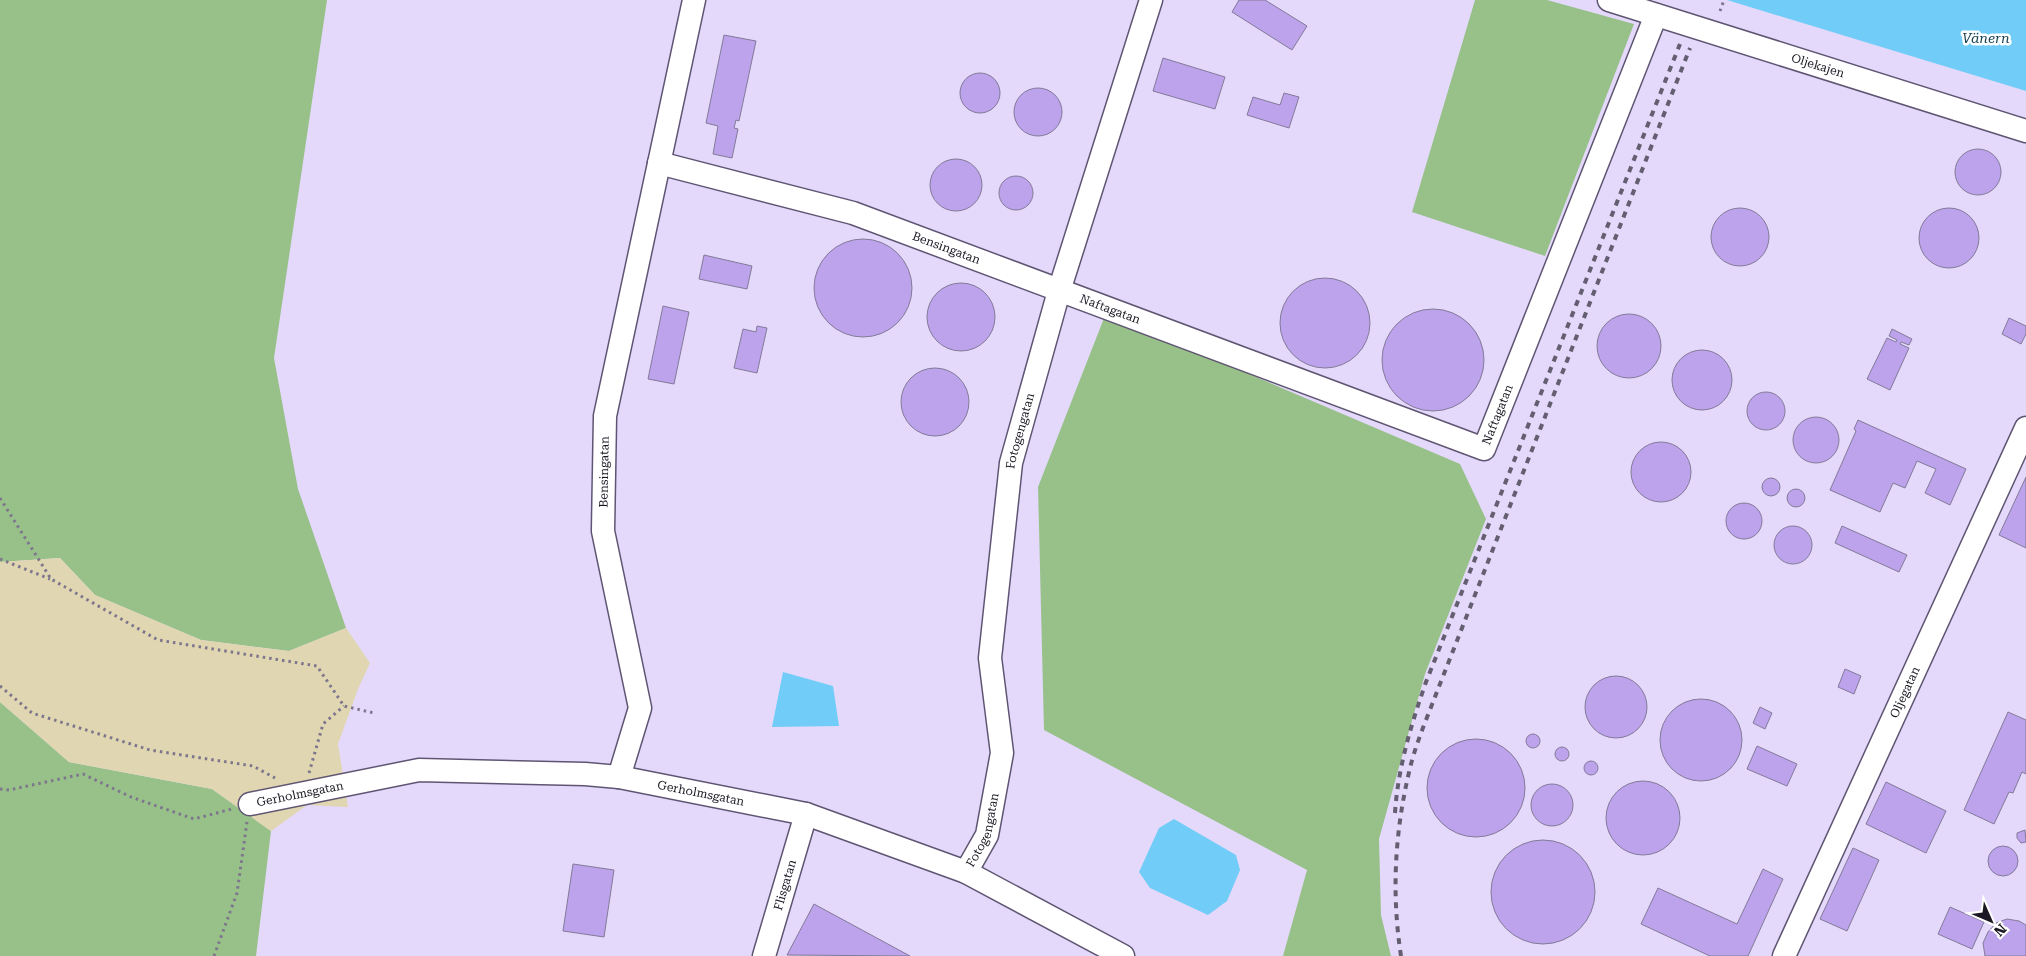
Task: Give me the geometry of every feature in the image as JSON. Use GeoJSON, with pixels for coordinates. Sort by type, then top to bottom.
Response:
{"type":"FeatureCollection","features":[{"type":"Feature","properties":{"kind":"lane","name":"Bensingatan"},"geometry":{"type":"LineString","coordinates":[[619,777],[640,708],[603,531],[605,416],[694,0]]}},
{"type":"Feature","properties":{"kind":"lane","name":"Fotogengatan"},"geometry":{"type":"LineString","coordinates":[[966,872],[987,835],[1002,754],[990,658],[1010,463],[1059,291],[1151,0]]}},
{"type":"Feature","properties":{"kind":"lane","name":"Oljekajen"},"geometry":{"type":"LineString","coordinates":[[1609,0],[2026,131]]}},
{"type":"Feature","properties":{"kind":"lane","name":"Naftagatan"},"geometry":{"type":"LineString","coordinates":[[1059,291],[1484,449],[1656,15]]}},
{"type":"Feature","properties":{"kind":"lane","name":"Bensingatan"},"geometry":{"type":"LineString","coordinates":[[659,163],[853,213],[1059,291]]}},
{"type":"Feature","properties":{"kind":"lane","name":"Oljegatan"},"geometry":{"type":"LineString","coordinates":[[1784,956],[2026,428]]}},
{"type":"Feature","properties":{"kind":"lane","name":"Gerholmsgatan"},"geometry":{"type":"LineString","coordinates":[[250,804],[419,770],[585,774],[619,777],[806,814],[966,872],[1123,956]]}},
{"type":"Feature","properties":{"kind":"lane","name":"Flisgatan"},"geometry":{"type":"LineString","coordinates":[[764,956],[806,814]]}},
{"type":"Feature","properties":{"kind":"path"},"geometry":{"type":"LineString","coordinates":[[1720,11],[1724,0]]}},
{"type":"Feature","properties":{"kind":"path"},"geometry":{"type":"LineString","coordinates":[[0,498],[51,579]]}},
{"type":"Feature","properties":{"kind":"path"},"geometry":{"type":"LineString","coordinates":[[0,559],[51,579],[158,640],[317,666],[344,706],[374,713]]}},
{"type":"Feature","properties":{"kind":"path"},"geometry":{"type":"LineString","coordinates":[[0,686],[32,713],[150,750],[253,766],[304,794],[323,724],[344,706]]}},
{"type":"Feature","properties":{"kind":"path"},"geometry":{"type":"LineString","coordinates":[[0,789],[9,790],[83,774],[131,797],[194,819],[250,804],[237,893],[214,956]]}},
{"type":"Feature","properties":{"kind":"green space"},"geometry":{"type":"Polygon","coordinates":[[[0,0],[327,0],[274,358],[298,489],[346,628],[289,651],[201,640],[95,595],[60,558],[0,562],[0,0]]]}},
{"type":"Feature","properties":{"kind":"green space"},"geometry":{"type":"Polygon","coordinates":[[[1475,0],[1547,0],[1634,24],[1545,256],[1412,212],[1475,0]]]}},
{"type":"Feature","properties":{"kind":"green space"},"geometry":{"type":"Polygon","coordinates":[[[1106,313],[1460,464],[1486,519],[1425,674],[1379,839],[1381,915],[1391,956],[1283,956],[1307,870],[1044,730],[1038,487],[1106,313]]]}},
{"type":"Feature","properties":{"kind":"green space"},"geometry":{"type":"Polygon","coordinates":[[[0,702],[69,762],[212,789],[271,831],[256,956],[0,956],[0,702]]]}},
{"type":"Feature","properties":{"kind":"sand"},"geometry":{"type":"Polygon","coordinates":[[[60,558],[95,595],[201,640],[289,651],[346,628],[370,663],[358,689],[338,744],[348,807],[307,805],[271,831],[212,789],[69,762],[0,702],[0,562],[60,558]]]}},
{"type":"Feature","properties":{"kind":"water","name":"Vänern"},"geometry":{"type":"Polygon","coordinates":[[[1727,0],[2026,0],[2026,91],[1727,0]]]}},
{"type":"Feature","properties":{"kind":"water"},"geometry":{"type":"Polygon","coordinates":[[[783,672],[833,686],[839,726],[772,727],[783,672]]]}},
{"type":"Feature","properties":{"kind":"water"},"geometry":{"type":"Polygon","coordinates":[[[1174,819],[1236,855],[1240,870],[1227,901],[1208,915],[1150,888],[1139,872],[1159,828],[1174,819]]]}},
{"type":"Feature","properties":{"kind":"building"},"geometry":{"type":"Polygon","coordinates":[[[1239,0],[1265,0],[1307,26],[1292,50],[1232,12],[1239,0]]]}},
{"type":"Feature","properties":{"kind":"building"},"geometry":{"type":"Polygon","coordinates":[[[724,35],[756,41],[739,121],[736,120],[734,128],[738,129],[732,158],[713,154],[718,126],[706,123],[724,35]]]}},
{"type":"Feature","properties":{"kind":"building"},"geometry":{"type":"Polygon","coordinates":[[[1163,58],[1225,77],[1215,109],[1153,91],[1163,58]]]}},
{"type":"Feature","properties":{"kind":"building"},"geometry":{"type":"Polygon","coordinates":[[[980,73],[994,79],[1000,93],[994,107],[980,113],[966,107],[960,93],[966,79],[980,73]]]}},
{"type":"Feature","properties":{"kind":"building"},"geometry":{"type":"Polygon","coordinates":[[[1038,88],[1047,90],[1055,95],[1060,103],[1062,112],[1060,121],[1055,129],[1047,134],[1038,136],[1029,134],[1021,129],[1016,121],[1014,112],[1016,103],[1021,95],[1029,90],[1038,88]]]}},
{"type":"Feature","properties":{"kind":"building"},"geometry":{"type":"Polygon","coordinates":[[[1284,93],[1299,97],[1289,128],[1247,115],[1253,97],[1280,105],[1284,93]]]}},
{"type":"Feature","properties":{"kind":"building"},"geometry":{"type":"Polygon","coordinates":[[[1978,149],[1991,153],[1997,159],[2001,172],[1997,185],[1991,191],[1978,195],[1965,191],[1959,185],[1955,172],[1959,159],[1965,153],[1978,149]]]}},
{"type":"Feature","properties":{"kind":"building"},"geometry":{"type":"Polygon","coordinates":[[[951,159],[961,159],[975,166],[982,180],[982,190],[975,204],[961,211],[951,211],[941,207],[934,200],[930,190],[930,180],[934,170],[941,163],[951,159]]]}},
{"type":"Feature","properties":{"kind":"building"},"geometry":{"type":"Polygon","coordinates":[[[1016,176],[1023,177],[1028,181],[1032,186],[1032,200],[1028,205],[1023,209],[1016,210],[1009,209],[1004,205],[1000,200],[999,193],[1000,186],[1004,181],[1009,177],[1016,176]]]}},
{"type":"Feature","properties":{"kind":"building"},"geometry":{"type":"Polygon","coordinates":[[[1740,208],[1751,210],[1761,216],[1767,226],[1769,237],[1767,248],[1761,258],[1751,264],[1740,266],[1729,264],[1719,258],[1713,248],[1711,237],[1713,226],[1719,216],[1729,210],[1740,208]]]}},
{"type":"Feature","properties":{"kind":"building"},"geometry":{"type":"Polygon","coordinates":[[[1943,208],[1955,208],[1966,213],[1974,221],[1979,232],[1977,250],[1966,263],[1955,268],[1943,268],[1932,263],[1924,255],[1919,244],[1919,232],[1924,221],[1932,213],[1943,208]]]}},
{"type":"Feature","properties":{"kind":"building"},"geometry":{"type":"Polygon","coordinates":[[[863,239],[882,242],[898,253],[909,269],[912,288],[909,307],[898,323],[882,334],[863,337],[844,334],[828,323],[817,307],[814,288],[817,269],[828,253],[844,242],[863,239]]]}},
{"type":"Feature","properties":{"kind":"building"},"geometry":{"type":"Polygon","coordinates":[[[704,255],[752,266],[747,289],[699,279],[704,255]]]}},
{"type":"Feature","properties":{"kind":"building"},"geometry":{"type":"Polygon","coordinates":[[[1316,278],[1334,278],[1350,285],[1363,298],[1370,314],[1370,332],[1363,348],[1350,361],[1334,368],[1316,368],[1300,361],[1287,348],[1280,332],[1280,314],[1287,298],[1300,285],[1316,278]]]}},
{"type":"Feature","properties":{"kind":"building"},"geometry":{"type":"Polygon","coordinates":[[[961,283],[974,286],[985,293],[992,304],[995,317],[992,330],[985,341],[974,348],[961,351],[948,348],[937,341],[930,330],[927,317],[930,304],[937,293],[948,286],[961,283]]]}},
{"type":"Feature","properties":{"kind":"building"},"geometry":{"type":"Polygon","coordinates":[[[663,306],[689,312],[674,384],[648,379],[663,306]]]}},
{"type":"Feature","properties":{"kind":"building"},"geometry":{"type":"Polygon","coordinates":[[[1433,309],[1452,313],[1469,324],[1480,341],[1484,360],[1480,379],[1469,396],[1452,407],[1433,411],[1414,407],[1397,396],[1386,379],[1382,360],[1386,341],[1397,324],[1414,313],[1433,309]]]}},
{"type":"Feature","properties":{"kind":"building"},"geometry":{"type":"Polygon","coordinates":[[[1629,314],[1641,317],[1652,323],[1658,334],[1661,346],[1658,358],[1652,369],[1641,375],[1629,378],[1617,375],[1606,369],[1600,358],[1597,346],[1600,334],[1606,323],[1617,317],[1629,314]]]}},
{"type":"Feature","properties":{"kind":"building"},"geometry":{"type":"Polygon","coordinates":[[[2009,318],[2026,326],[2026,334],[2021,344],[2002,334],[2009,318]]]}},
{"type":"Feature","properties":{"kind":"building"},"geometry":{"type":"Polygon","coordinates":[[[757,326],[767,328],[757,373],[734,368],[743,329],[756,332],[757,326]]]}},
{"type":"Feature","properties":{"kind":"building"},"geometry":{"type":"Polygon","coordinates":[[[1892,329],[1912,339],[1909,345],[1901,342],[1900,344],[1909,348],[1890,390],[1867,379],[1887,338],[1896,342],[1897,340],[1889,336],[1892,329]]]}},
{"type":"Feature","properties":{"kind":"building"},"geometry":{"type":"Polygon","coordinates":[[[1696,350],[1708,350],[1719,355],[1727,363],[1732,374],[1730,392],[1719,405],[1708,410],[1696,410],[1685,405],[1677,397],[1672,386],[1672,374],[1677,363],[1685,355],[1696,350]]]}},
{"type":"Feature","properties":{"kind":"building"},"geometry":{"type":"Polygon","coordinates":[[[935,368],[948,371],[959,378],[966,389],[969,402],[966,415],[959,426],[948,433],[935,436],[922,433],[911,426],[904,415],[901,402],[904,389],[911,378],[922,371],[935,368]]]}},
{"type":"Feature","properties":{"kind":"building"},"geometry":{"type":"Polygon","coordinates":[[[1766,392],[1779,398],[1785,411],[1779,424],[1766,430],[1753,424],[1747,411],[1753,398],[1766,392]]]}},
{"type":"Feature","properties":{"kind":"building"},"geometry":{"type":"Polygon","coordinates":[[[1816,417],[1829,421],[1835,427],[1839,440],[1835,453],[1829,459],[1816,463],[1803,459],[1797,453],[1793,440],[1797,427],[1803,421],[1816,417]]]}},
{"type":"Feature","properties":{"kind":"building"},"geometry":{"type":"Polygon","coordinates":[[[1858,420],[1966,469],[1950,505],[1925,493],[1936,469],[1917,461],[1905,488],[1893,483],[1880,512],[1830,490],[1856,431],[1854,429],[1858,420]]]}},
{"type":"Feature","properties":{"kind":"building"},"geometry":{"type":"Polygon","coordinates":[[[1655,442],[1667,442],[1678,447],[1686,455],[1691,466],[1689,484],[1678,497],[1667,502],[1655,502],[1644,497],[1636,489],[1631,478],[1631,466],[1636,455],[1644,447],[1655,442]]]}},
{"type":"Feature","properties":{"kind":"building"},"geometry":{"type":"Polygon","coordinates":[[[2026,477],[2026,548],[1999,535],[2026,477]]]}},
{"type":"Feature","properties":{"kind":"building"},"geometry":{"type":"Polygon","coordinates":[[[1767,478],[1775,478],[1780,483],[1778,494],[1767,496],[1762,491],[1762,483],[1767,478]]]}},
{"type":"Feature","properties":{"kind":"building"},"geometry":{"type":"Polygon","coordinates":[[[1792,489],[1800,489],[1805,494],[1803,505],[1792,507],[1787,502],[1787,494],[1792,489]]]}},
{"type":"Feature","properties":{"kind":"building"},"geometry":{"type":"Polygon","coordinates":[[[1744,503],[1751,504],[1757,508],[1761,514],[1761,528],[1757,534],[1751,538],[1744,539],[1737,538],[1731,534],[1727,528],[1726,521],[1727,514],[1731,508],[1737,504],[1744,503]]]}},
{"type":"Feature","properties":{"kind":"building"},"geometry":{"type":"Polygon","coordinates":[[[1793,526],[1807,531],[1812,545],[1807,559],[1793,564],[1779,559],[1774,545],[1779,531],[1793,526]]]}},
{"type":"Feature","properties":{"kind":"building"},"geometry":{"type":"Polygon","coordinates":[[[1842,526],[1907,555],[1899,572],[1835,543],[1842,526]]]}},
{"type":"Feature","properties":{"kind":"building"},"geometry":{"type":"Polygon","coordinates":[[[1845,669],[1861,676],[1854,694],[1838,687],[1845,669]]]}},
{"type":"Feature","properties":{"kind":"building"},"geometry":{"type":"Polygon","coordinates":[[[1616,676],[1628,678],[1638,685],[1645,695],[1647,707],[1645,719],[1638,729],[1628,736],[1616,738],[1604,736],[1594,729],[1587,719],[1585,707],[1587,695],[1594,685],[1604,678],[1616,676]]]}},
{"type":"Feature","properties":{"kind":"building"},"geometry":{"type":"Polygon","coordinates":[[[1693,699],[1709,699],[1724,706],[1735,717],[1742,732],[1739,756],[1730,769],[1709,781],[1693,781],[1678,774],[1667,763],[1660,748],[1660,732],[1667,717],[1678,706],[1693,699]]]}},
{"type":"Feature","properties":{"kind":"building"},"geometry":{"type":"Polygon","coordinates":[[[1760,707],[1772,713],[1765,729],[1753,723],[1760,707]]]}},
{"type":"Feature","properties":{"kind":"building"},"geometry":{"type":"Polygon","coordinates":[[[2008,712],[2026,720],[2026,774],[2022,772],[2013,793],[2009,792],[1994,824],[1964,810],[2008,712]]]}},
{"type":"Feature","properties":{"kind":"building"},"geometry":{"type":"Polygon","coordinates":[[[1530,734],[1536,734],[1540,741],[1536,748],[1530,748],[1526,744],[1526,738],[1530,734]]]}},
{"type":"Feature","properties":{"kind":"building"},"geometry":{"type":"Polygon","coordinates":[[[1476,739],[1486,740],[1503,747],[1517,761],[1524,778],[1524,798],[1517,815],[1503,829],[1486,836],[1476,837],[1466,836],[1449,829],[1435,815],[1428,798],[1427,788],[1428,778],[1435,761],[1449,747],[1466,740],[1476,739]]]}},
{"type":"Feature","properties":{"kind":"building"},"geometry":{"type":"Polygon","coordinates":[[[1757,746],[1797,764],[1787,786],[1747,769],[1757,746]]]}},
{"type":"Feature","properties":{"kind":"building"},"geometry":{"type":"Polygon","coordinates":[[[1559,747],[1565,747],[1569,754],[1565,761],[1559,761],[1555,757],[1555,751],[1559,747]]]}},
{"type":"Feature","properties":{"kind":"building"},"geometry":{"type":"Polygon","coordinates":[[[1588,761],[1594,761],[1598,768],[1594,775],[1588,775],[1584,771],[1584,765],[1588,761]]]}},
{"type":"Feature","properties":{"kind":"building"},"geometry":{"type":"Polygon","coordinates":[[[1643,781],[1657,784],[1669,792],[1677,804],[1680,818],[1677,832],[1669,844],[1657,852],[1643,855],[1629,852],[1617,844],[1609,832],[1606,818],[1609,804],[1617,792],[1629,784],[1643,781]]]}},
{"type":"Feature","properties":{"kind":"building"},"geometry":{"type":"Polygon","coordinates":[[[1886,782],[1946,811],[1926,853],[1866,824],[1886,782]]]}},
{"type":"Feature","properties":{"kind":"building"},"geometry":{"type":"Polygon","coordinates":[[[1552,784],[1567,790],[1573,805],[1567,820],[1552,826],[1537,820],[1531,805],[1537,790],[1552,784]]]}},
{"type":"Feature","properties":{"kind":"building"},"geometry":{"type":"Polygon","coordinates":[[[2025,830],[2026,842],[2021,843],[2017,838],[2017,833],[2025,830]]]}},
{"type":"Feature","properties":{"kind":"building"},"geometry":{"type":"Polygon","coordinates":[[[1543,840],[1563,844],[1580,855],[1591,872],[1595,892],[1591,912],[1580,929],[1563,940],[1543,944],[1523,940],[1506,929],[1495,912],[1491,892],[1495,872],[1506,855],[1523,844],[1543,840]]]}},
{"type":"Feature","properties":{"kind":"building"},"geometry":{"type":"Polygon","coordinates":[[[2003,846],[2014,850],[2018,861],[2014,872],[2003,876],[1992,872],[1988,861],[1992,850],[2003,846]]]}},
{"type":"Feature","properties":{"kind":"building"},"geometry":{"type":"Polygon","coordinates":[[[1853,848],[1879,860],[1847,931],[1820,919],[1853,848]]]}},
{"type":"Feature","properties":{"kind":"building"},"geometry":{"type":"Polygon","coordinates":[[[573,864],[614,870],[604,937],[563,931],[573,864]]]}},
{"type":"Feature","properties":{"kind":"building"},"geometry":{"type":"Polygon","coordinates":[[[1763,869],[1783,879],[1748,956],[1710,956],[1641,924],[1658,888],[1737,924],[1763,869]]]}},
{"type":"Feature","properties":{"kind":"building"},"geometry":{"type":"Polygon","coordinates":[[[814,904],[910,956],[787,955],[814,904]]]}},
{"type":"Feature","properties":{"kind":"building"},"geometry":{"type":"Polygon","coordinates":[[[1950,907],[1984,922],[1972,949],[1938,934],[1950,907]]]}},
{"type":"Feature","properties":{"kind":"building"},"geometry":{"type":"Polygon","coordinates":[[[2007,919],[2019,921],[2026,925],[2026,956],[1985,956],[1983,943],[1988,932],[1996,923],[2007,919]]]}},
{"type":"Feature","properties":{"kind":"railway"},"geometry":{"type":"LineString","coordinates":[[1395,813],[1399,779],[1406,746],[1426,682],[1680,44]]}},
{"type":"Feature","properties":{"kind":"railway"},"geometry":{"type":"LineString","coordinates":[[1401,956],[1396,908],[1398,836],[1411,764],[1420,735],[1690,48]]}}]}
